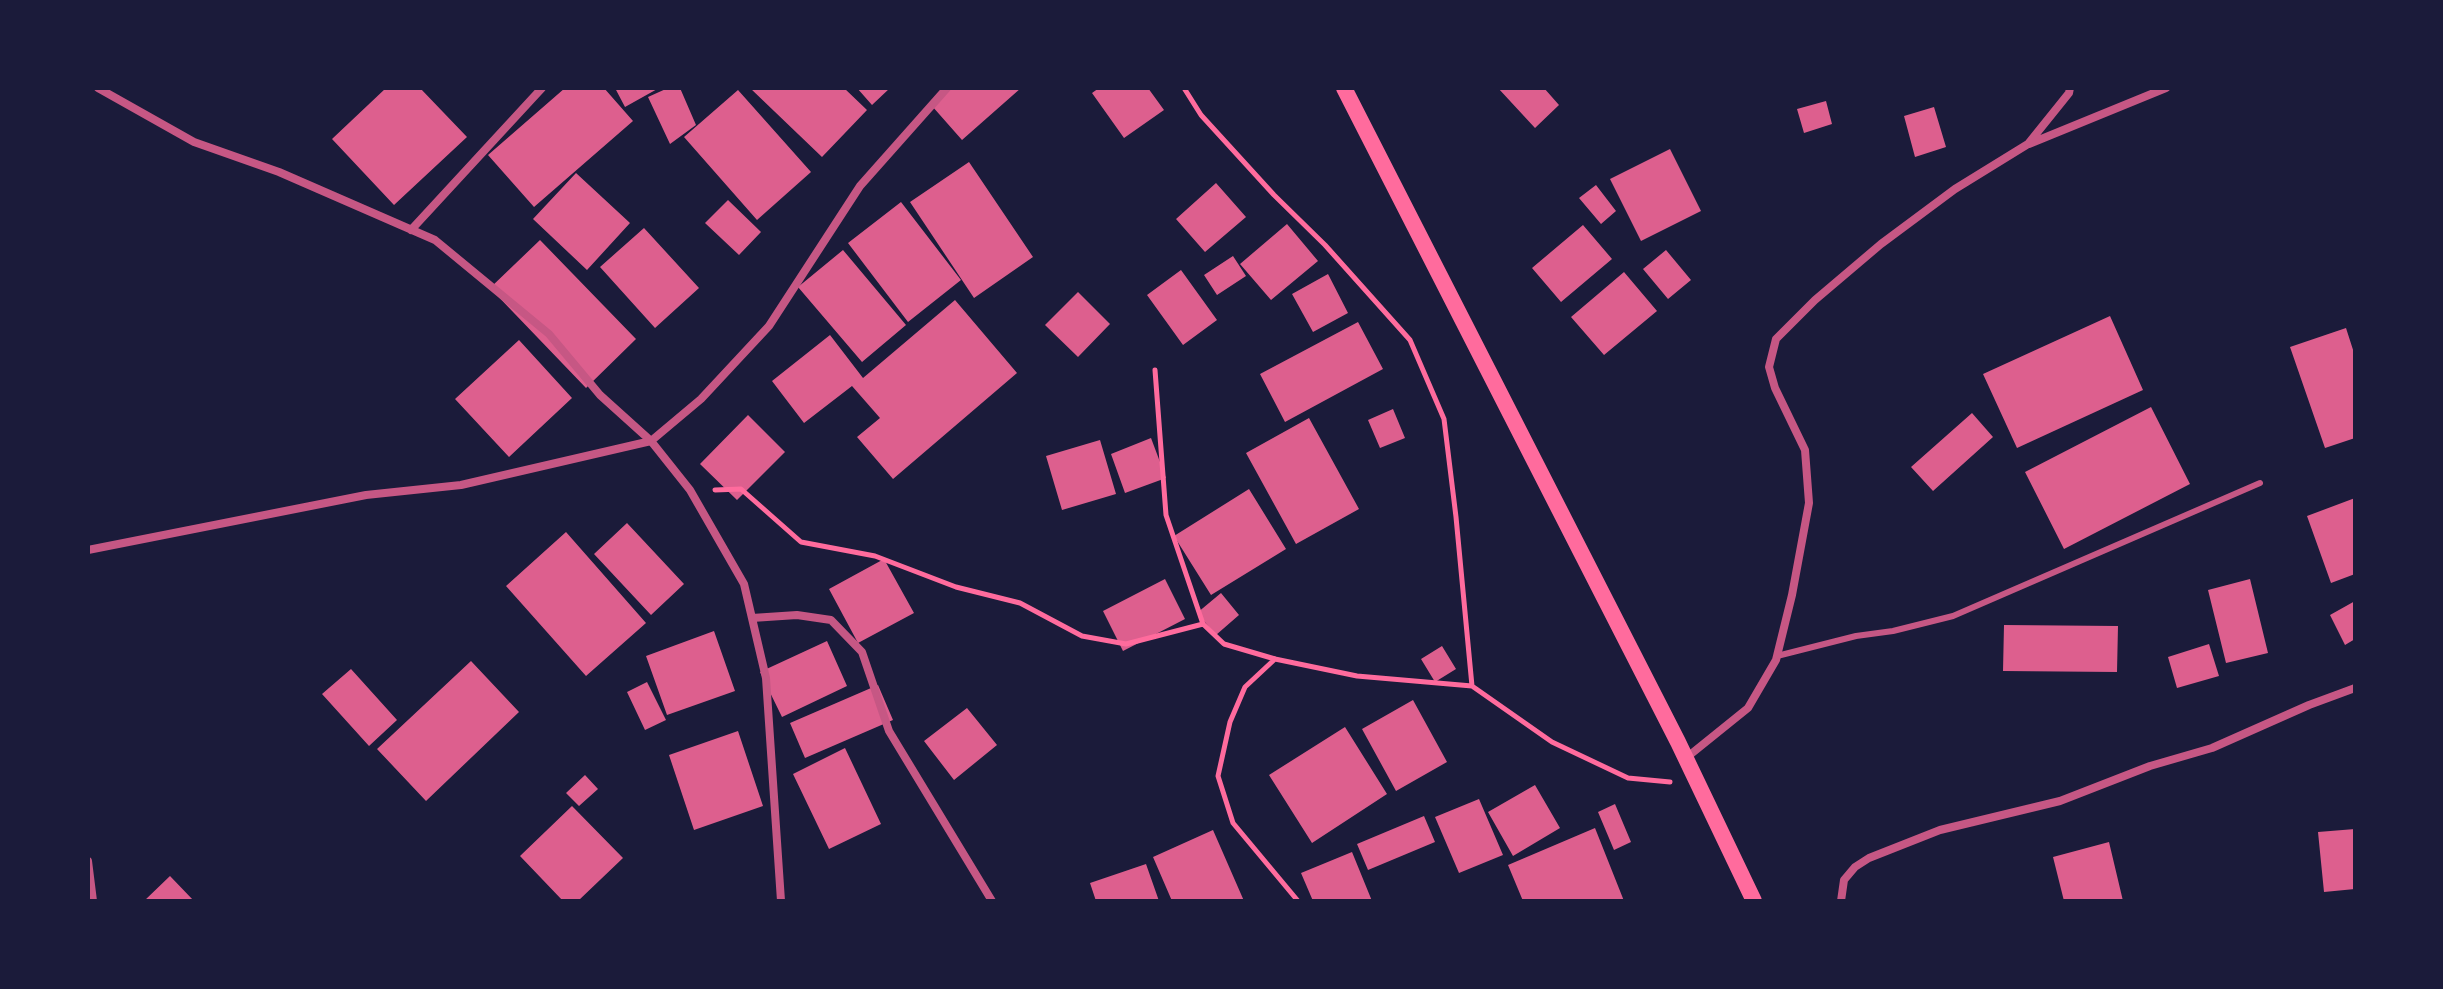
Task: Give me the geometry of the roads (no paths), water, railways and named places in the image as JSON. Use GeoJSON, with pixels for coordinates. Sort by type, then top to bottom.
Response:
{"type":"FeatureCollection","features":[{"type":"Feature","properties":{"kind":"main road"},"geometry":{"type":"LineString","coordinates":[[1344,88],[1686,758],[1754,901]]}},
{"type":"Feature","properties":{"kind":"street"},"geometry":{"type":"LineString","coordinates":[[98,88],[194,142],[279,172],[435,240],[549,334],[600,395],[651,441],[690,490],[744,584],[766,678],[781,901]]}},
{"type":"Feature","properties":{"kind":"street"},"geometry":{"type":"LineString","coordinates":[[411,230],[542,88]]}},
{"type":"Feature","properties":{"kind":"street"},"geometry":{"type":"LineString","coordinates":[[88,550],[366,495],[461,485],[651,441],[701,399],[769,326],[860,186],[947,88]]}},
{"type":"Feature","properties":{"kind":"street"},"geometry":{"type":"LineString","coordinates":[[2028,144],[2070,88]]}},
{"type":"Feature","properties":{"kind":"street"},"geometry":{"type":"LineString","coordinates":[[1686,758],[1748,708],[1777,656],[1809,503],[1805,450],[1775,388],[1769,367],[1776,339],[1815,300],[1881,244],[1955,189],[2028,144],[2166,88]]}},
{"type":"Feature","properties":{"kind":"street"},"geometry":{"type":"LineString","coordinates":[[752,618],[797,615],[831,620],[862,652],[889,731],[992,901]]}},
{"type":"Feature","properties":{"kind":"street"},"geometry":{"type":"LineString","coordinates":[[1841,901],[1844,880],[1855,867],[1869,858],[1940,830],[2060,801],[2150,766],[2212,748],[2355,688]]}},
{"type":"Feature","properties":{"kind":"street"},"geometry":{"type":"LineString","coordinates":[[88,861],[93,901]]}},
{"type":"Feature","properties":{"kind":"lane"},"geometry":{"type":"LineString","coordinates":[[1777,656],[1953,616],[2260,483]]}}]}
